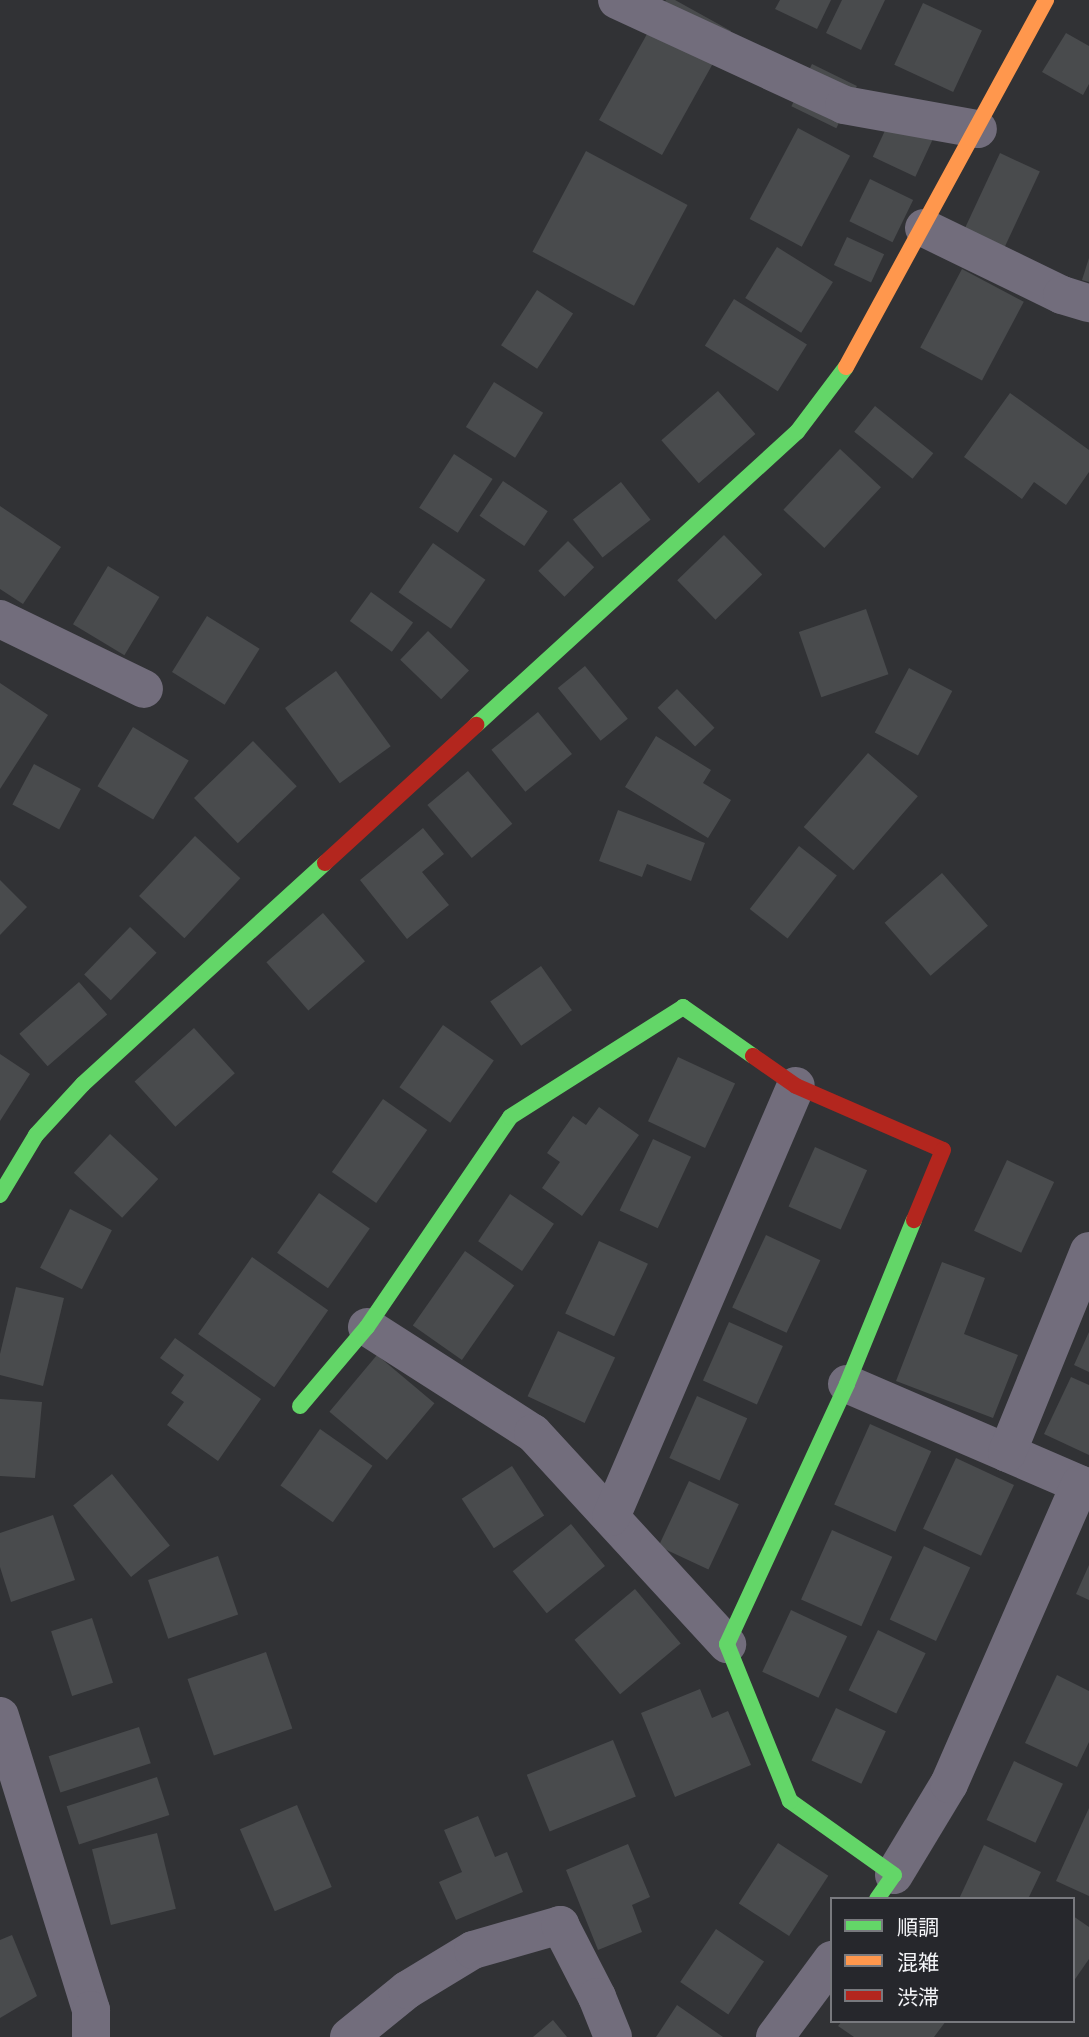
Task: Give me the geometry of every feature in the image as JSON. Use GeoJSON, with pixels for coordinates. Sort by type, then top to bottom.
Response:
{"type":"FeatureCollection","features":[{"type":"Feature","properties":{"kind":"street"},"geometry":{"type":"LineString","coordinates":[[617,0],[844,105],[978,129]]}},
{"type":"Feature","properties":{"kind":"street"},"geometry":{"type":"LineString","coordinates":[[0,1195],[36,1135],[83,1084],[797,432],[853,358],[1046,0]]}},
{"type":"Feature","properties":{"kind":"street"},"geometry":{"type":"LineString","coordinates":[[924,228],[1062,295],[1089,303]]}},
{"type":"Feature","properties":{"kind":"street"},"geometry":{"type":"LineString","coordinates":[[0,619],[144,689]]}},
{"type":"Feature","properties":{"kind":"street"},"geometry":{"type":"LineString","coordinates":[[300,1406],[367,1327],[510,1117],[683,1007],[796,1086],[943,1150],[847,1384],[727,1644]]}},
{"type":"Feature","properties":{"kind":"street"},"geometry":{"type":"LineString","coordinates":[[611,1517],[796,1086]]}},
{"type":"Feature","properties":{"kind":"street"},"geometry":{"type":"LineString","coordinates":[[1007,1453],[1089,1251]]}},
{"type":"Feature","properties":{"kind":"street"},"geometry":{"type":"LineString","coordinates":[[367,1327],[533,1433],[611,1517],[727,1644],[790,1801],[885,1887],[949,1784],[1085,1486],[847,1384]]}},
{"type":"Feature","properties":{"kind":"street"},"geometry":{"type":"LineString","coordinates":[[0,1716],[91,2010],[91,2037]]}},
{"type":"Feature","properties":{"kind":"street"},"geometry":{"type":"LineString","coordinates":[[349,2037],[407,1990],[473,1950],[561,1925],[597,1997],[613,2037]]}},
{"type":"Feature","properties":{"kind":"street"},"geometry":{"type":"LineString","coordinates":[[775,2037],[830,1962]]}},
{"type":"Feature","properties":{"kind":"building"},"geometry":{"type":"Polygon","coordinates":[[[666,0],[675,0],[731,31],[662,155],[599,120],[666,0]]]}},
{"type":"Feature","properties":{"kind":"building"},"geometry":{"type":"Polygon","coordinates":[[[780,0],[831,0],[817,29],[775,9],[780,0]]]}},
{"type":"Feature","properties":{"kind":"building"},"geometry":{"type":"Polygon","coordinates":[[[842,0],[885,0],[861,50],[826,33],[842,0]]]}},
{"type":"Feature","properties":{"kind":"building"},"geometry":{"type":"Polygon","coordinates":[[[923,3],[982,30],[953,92],[894,65],[923,3]]]}},
{"type":"Feature","properties":{"kind":"building"},"geometry":{"type":"Polygon","coordinates":[[[1066,33],[1089,46],[1089,84],[1083,95],[1042,72],[1066,33]]]}},
{"type":"Feature","properties":{"kind":"building"},"geometry":{"type":"Polygon","coordinates":[[[812,64],[857,86],[836,128],[791,106],[812,64]]]}},
{"type":"Feature","properties":{"kind":"building"},"geometry":{"type":"Polygon","coordinates":[[[896,107],[939,127],[915,177],[873,157],[896,107]]]}},
{"type":"Feature","properties":{"kind":"building"},"geometry":{"type":"Polygon","coordinates":[[[798,128],[850,156],[802,247],[750,219],[798,128]]]}},
{"type":"Feature","properties":{"kind":"building"},"geometry":{"type":"Polygon","coordinates":[[[586,151],[688,205],[634,306],[532,252],[586,151]]]}},
{"type":"Feature","properties":{"kind":"building"},"geometry":{"type":"Polygon","coordinates":[[[1000,153],[1040,172],[1001,254],[962,235],[1000,153]]]}},
{"type":"Feature","properties":{"kind":"building"},"geometry":{"type":"Polygon","coordinates":[[[870,179],[913,200],[893,242],[849,221],[870,179]]]}},
{"type":"Feature","properties":{"kind":"building"},"geometry":{"type":"Polygon","coordinates":[[[847,237],[884,254],[871,282],[834,265],[847,237]]]}},
{"type":"Feature","properties":{"kind":"building"},"geometry":{"type":"Polygon","coordinates":[[[777,247],[833,282],[801,333],[745,298],[777,247]]]}},
{"type":"Feature","properties":{"kind":"building"},"geometry":{"type":"Polygon","coordinates":[[[1089,258],[1089,282],[1082,280],[1089,258]]]}},
{"type":"Feature","properties":{"kind":"building"},"geometry":{"type":"Polygon","coordinates":[[[962,269],[1024,302],[982,380],[920,348],[962,269]]]}},
{"type":"Feature","properties":{"kind":"building"},"geometry":{"type":"Polygon","coordinates":[[[537,290],[573,313],[537,369],[501,345],[537,290]]]}},
{"type":"Feature","properties":{"kind":"building"},"geometry":{"type":"Polygon","coordinates":[[[734,299],[807,345],[778,391],[705,346],[734,299]]]}},
{"type":"Feature","properties":{"kind":"building"},"geometry":{"type":"Polygon","coordinates":[[[494,382],[543,413],[515,458],[466,427],[494,382]]]}},
{"type":"Feature","properties":{"kind":"building"},"geometry":{"type":"Polygon","coordinates":[[[718,391],[755,434],[699,483],[661,440],[718,391]]]}},
{"type":"Feature","properties":{"kind":"building"},"geometry":{"type":"Polygon","coordinates":[[[1010,393],[1089,450],[1089,472],[1066,505],[1034,482],[1022,499],[964,457],[1010,393]]]}},
{"type":"Feature","properties":{"kind":"building"},"geometry":{"type":"Polygon","coordinates":[[[875,406],[933,453],[913,479],[854,432],[875,406]]]}},
{"type":"Feature","properties":{"kind":"building"},"geometry":{"type":"Polygon","coordinates":[[[840,449],[881,487],[824,548],[783,510],[840,449]]]}},
{"type":"Feature","properties":{"kind":"building"},"geometry":{"type":"Polygon","coordinates":[[[454,454],[493,479],[458,533],[419,508],[454,454]]]}},
{"type":"Feature","properties":{"kind":"building"},"geometry":{"type":"Polygon","coordinates":[[[503,481],[548,511],[524,546],[480,516],[503,481]]]}},
{"type":"Feature","properties":{"kind":"building"},"geometry":{"type":"Polygon","coordinates":[[[621,482],[651,520],[602,557],[573,520],[621,482]]]}},
{"type":"Feature","properties":{"kind":"building"},"geometry":{"type":"Polygon","coordinates":[[[0,506],[61,547],[23,604],[0,589],[0,506]]]}},
{"type":"Feature","properties":{"kind":"building"},"geometry":{"type":"Polygon","coordinates":[[[724,535],[762,575],[715,620],[677,580],[724,535]]]}},
{"type":"Feature","properties":{"kind":"building"},"geometry":{"type":"Polygon","coordinates":[[[568,541],[594,567],[564,597],[538,571],[568,541]]]}},
{"type":"Feature","properties":{"kind":"building"},"geometry":{"type":"Polygon","coordinates":[[[433,543],[485,580],[451,629],[399,592],[433,543]]]}},
{"type":"Feature","properties":{"kind":"building"},"geometry":{"type":"Polygon","coordinates":[[[108,566],[159,597],[124,655],[73,624],[108,566]]]}},
{"type":"Feature","properties":{"kind":"building"},"geometry":{"type":"Polygon","coordinates":[[[371,592],[413,623],[392,652],[350,621],[371,592]]]}},
{"type":"Feature","properties":{"kind":"building"},"geometry":{"type":"Polygon","coordinates":[[[866,609],[888,674],[821,697],[799,632],[866,609]]]}},
{"type":"Feature","properties":{"kind":"building"},"geometry":{"type":"Polygon","coordinates":[[[207,616],[260,649],[225,705],[172,672],[207,616]]]}},
{"type":"Feature","properties":{"kind":"building"},"geometry":{"type":"Polygon","coordinates":[[[428,631],[469,671],[441,699],[400,660],[428,631]]]}},
{"type":"Feature","properties":{"kind":"building"},"geometry":{"type":"Polygon","coordinates":[[[585,666],[628,719],[601,741],[558,688],[585,666]]]}},
{"type":"Feature","properties":{"kind":"building"},"geometry":{"type":"Polygon","coordinates":[[[909,668],[952,691],[918,755],[875,732],[909,668]]]}},
{"type":"Feature","properties":{"kind":"building"},"geometry":{"type":"Polygon","coordinates":[[[336,671],[391,746],[340,783],[285,708],[336,671]]]}},
{"type":"Feature","properties":{"kind":"building"},"geometry":{"type":"Polygon","coordinates":[[[0,683],[48,715],[0,789],[0,683]]]}},
{"type":"Feature","properties":{"kind":"building"},"geometry":{"type":"Polygon","coordinates":[[[677,689],[715,728],[695,747],[658,708],[677,689]]]}},
{"type":"Feature","properties":{"kind":"building"},"geometry":{"type":"Polygon","coordinates":[[[538,712],[572,754],[525,792],[491,750],[538,712]]]}},
{"type":"Feature","properties":{"kind":"building"},"geometry":{"type":"Polygon","coordinates":[[[133,727],[189,760],[153,820],[97,786],[133,727]]]}},
{"type":"Feature","properties":{"kind":"building"},"geometry":{"type":"Polygon","coordinates":[[[656,736],[711,770],[703,783],[731,800],[708,838],[625,787],[656,736]]]}},
{"type":"Feature","properties":{"kind":"building"},"geometry":{"type":"Polygon","coordinates":[[[253,741],[297,786],[238,843],[194,798],[253,741]]]}},
{"type":"Feature","properties":{"kind":"building"},"geometry":{"type":"Polygon","coordinates":[[[868,753],[918,796],[854,870],[804,827],[868,753]]]}},
{"type":"Feature","properties":{"kind":"building"},"geometry":{"type":"Polygon","coordinates":[[[34,764],[81,789],[59,829],[12,805],[34,764]]]}},
{"type":"Feature","properties":{"kind":"building"},"geometry":{"type":"Polygon","coordinates":[[[468,771],[512,824],[472,858],[427,805],[468,771]]]}},
{"type":"Feature","properties":{"kind":"building"},"geometry":{"type":"Polygon","coordinates":[[[618,810],[705,843],[691,881],[647,864],[642,877],[599,861],[618,810]]]}},
{"type":"Feature","properties":{"kind":"building"},"geometry":{"type":"Polygon","coordinates":[[[423,828],[444,854],[422,872],[449,905],[407,939],[360,880],[423,828]]]}},
{"type":"Feature","properties":{"kind":"building"},"geometry":{"type":"Polygon","coordinates":[[[195,836],[240,878],[184,938],[139,896],[195,836]]]}},
{"type":"Feature","properties":{"kind":"building"},"geometry":{"type":"Polygon","coordinates":[[[799,846],[837,876],[788,939],[750,909],[799,846]]]}},
{"type":"Feature","properties":{"kind":"building"},"geometry":{"type":"Polygon","coordinates":[[[942,873],[988,926],[931,976],[885,923],[942,873]]]}},
{"type":"Feature","properties":{"kind":"building"},"geometry":{"type":"Polygon","coordinates":[[[0,880],[27,907],[0,935],[0,880]]]}},
{"type":"Feature","properties":{"kind":"building"},"geometry":{"type":"Polygon","coordinates":[[[323,913],[365,961],[308,1011],[266,962],[323,913]]]}},
{"type":"Feature","properties":{"kind":"building"},"geometry":{"type":"Polygon","coordinates":[[[130,927],[157,953],[111,1000],[84,974],[130,927]]]}},
{"type":"Feature","properties":{"kind":"building"},"geometry":{"type":"Polygon","coordinates":[[[541,966],[572,1010],[521,1046],[490,1002],[541,966]]]}},
{"type":"Feature","properties":{"kind":"building"},"geometry":{"type":"Polygon","coordinates":[[[79,982],[107,1014],[48,1066],[19,1034],[79,982]]]}},
{"type":"Feature","properties":{"kind":"building"},"geometry":{"type":"Polygon","coordinates":[[[443,1025],[494,1061],[450,1123],[399,1087],[443,1025]]]}},
{"type":"Feature","properties":{"kind":"building"},"geometry":{"type":"Polygon","coordinates":[[[194,1028],[235,1073],[175,1127],[135,1082],[194,1028]]]}},
{"type":"Feature","properties":{"kind":"building"},"geometry":{"type":"Polygon","coordinates":[[[0,1054],[30,1074],[0,1121],[0,1054]]]}},
{"type":"Feature","properties":{"kind":"building"},"geometry":{"type":"Polygon","coordinates":[[[678,1057],[735,1084],[705,1148],[648,1121],[678,1057]]]}},
{"type":"Feature","properties":{"kind":"building"},"geometry":{"type":"Polygon","coordinates":[[[383,1099],[427,1130],[376,1203],[332,1172],[383,1099]]]}},
{"type":"Feature","properties":{"kind":"building"},"geometry":{"type":"Polygon","coordinates":[[[599,1107],[639,1135],[582,1216],[542,1188],[560,1162],[547,1153],[573,1116],[586,1125],[599,1107]]]}},
{"type":"Feature","properties":{"kind":"building"},"geometry":{"type":"Polygon","coordinates":[[[110,1134],[158,1179],[122,1218],[74,1173],[110,1134]]]}},
{"type":"Feature","properties":{"kind":"building"},"geometry":{"type":"Polygon","coordinates":[[[653,1139],[691,1157],[658,1228],[620,1211],[653,1139]]]}},
{"type":"Feature","properties":{"kind":"building"},"geometry":{"type":"Polygon","coordinates":[[[815,1147],[867,1170],[841,1230],[789,1206],[815,1147]]]}},
{"type":"Feature","properties":{"kind":"building"},"geometry":{"type":"Polygon","coordinates":[[[1007,1160],[1054,1182],[1021,1253],[974,1231],[1007,1160]]]}},
{"type":"Feature","properties":{"kind":"building"},"geometry":{"type":"Polygon","coordinates":[[[319,1193],[370,1229],[328,1288],[277,1253],[319,1193]]]}},
{"type":"Feature","properties":{"kind":"building"},"geometry":{"type":"Polygon","coordinates":[[[510,1194],[554,1224],[522,1271],[478,1241],[510,1194]]]}},
{"type":"Feature","properties":{"kind":"building"},"geometry":{"type":"Polygon","coordinates":[[[70,1209],[112,1230],[82,1289],[40,1268],[70,1209]]]}},
{"type":"Feature","properties":{"kind":"building"},"geometry":{"type":"Polygon","coordinates":[[[766,1235],[820,1260],[787,1333],[732,1308],[766,1235]]]}},
{"type":"Feature","properties":{"kind":"building"},"geometry":{"type":"Polygon","coordinates":[[[599,1241],[648,1264],[614,1336],[565,1314],[599,1241]]]}},
{"type":"Feature","properties":{"kind":"building"},"geometry":{"type":"Polygon","coordinates":[[[465,1251],[514,1285],[462,1360],[413,1326],[465,1251]]]}},
{"type":"Feature","properties":{"kind":"building"},"geometry":{"type":"Polygon","coordinates":[[[252,1257],[328,1310],[274,1387],[198,1334],[252,1257]]]}},
{"type":"Feature","properties":{"kind":"building"},"geometry":{"type":"Polygon","coordinates":[[[942,1262],[985,1278],[964,1334],[1018,1355],[993,1418],[896,1381],[942,1262]]]}},
{"type":"Feature","properties":{"kind":"building"},"geometry":{"type":"Polygon","coordinates":[[[16,1287],[64,1298],[43,1386],[0,1375],[0,1354],[16,1287]]]}},
{"type":"Feature","properties":{"kind":"building"},"geometry":{"type":"Polygon","coordinates":[[[729,1322],[783,1346],[757,1404],[703,1380],[729,1322]]]}},
{"type":"Feature","properties":{"kind":"building"},"geometry":{"type":"Polygon","coordinates":[[[558,1331],[615,1358],[585,1423],[528,1396],[558,1331]]]}},
{"type":"Feature","properties":{"kind":"building"},"geometry":{"type":"Polygon","coordinates":[[[1089,1332],[1089,1372],[1074,1365],[1089,1332]]]}},
{"type":"Feature","properties":{"kind":"building"},"geometry":{"type":"Polygon","coordinates":[[[175,1338],[261,1399],[218,1461],[167,1425],[184,1402],[171,1393],[184,1375],[160,1358],[175,1338]]]}},
{"type":"Feature","properties":{"kind":"building"},"geometry":{"type":"Polygon","coordinates":[[[377,1355],[434,1403],[387,1460],[329,1412],[377,1355]]]}},
{"type":"Feature","properties":{"kind":"building"},"geometry":{"type":"Polygon","coordinates":[[[1071,1377],[1089,1385],[1089,1455],[1044,1434],[1071,1377]]]}},
{"type":"Feature","properties":{"kind":"building"},"geometry":{"type":"Polygon","coordinates":[[[697,1396],[747,1418],[720,1480],[669,1458],[697,1396]]]}},
{"type":"Feature","properties":{"kind":"building"},"geometry":{"type":"Polygon","coordinates":[[[0,1399],[42,1402],[35,1478],[0,1476],[0,1399]]]}},
{"type":"Feature","properties":{"kind":"building"},"geometry":{"type":"Polygon","coordinates":[[[870,1424],[931,1451],[895,1532],[834,1504],[870,1424]]]}},
{"type":"Feature","properties":{"kind":"building"},"geometry":{"type":"Polygon","coordinates":[[[320,1429],[372,1466],[333,1522],[280,1486],[320,1429]]]}},
{"type":"Feature","properties":{"kind":"building"},"geometry":{"type":"Polygon","coordinates":[[[956,1458],[1014,1485],[981,1556],[923,1529],[956,1458]]]}},
{"type":"Feature","properties":{"kind":"building"},"geometry":{"type":"Polygon","coordinates":[[[512,1466],[544,1515],[494,1548],[462,1499],[512,1466]]]}},
{"type":"Feature","properties":{"kind":"building"},"geometry":{"type":"Polygon","coordinates":[[[112,1474],[170,1545],[131,1577],[73,1505],[112,1474]]]}},
{"type":"Feature","properties":{"kind":"building"},"geometry":{"type":"Polygon","coordinates":[[[689,1481],[739,1504],[708,1569],[659,1546],[689,1481]]]}},
{"type":"Feature","properties":{"kind":"building"},"geometry":{"type":"Polygon","coordinates":[[[53,1515],[75,1580],[11,1602],[0,1567],[0,1533],[53,1515]]]}},
{"type":"Feature","properties":{"kind":"building"},"geometry":{"type":"Polygon","coordinates":[[[571,1524],[605,1566],[547,1613],[513,1571],[571,1524]]]}},
{"type":"Feature","properties":{"kind":"building"},"geometry":{"type":"Polygon","coordinates":[[[832,1530],[892,1557],[861,1626],[801,1599],[832,1530]]]}},
{"type":"Feature","properties":{"kind":"building"},"geometry":{"type":"Polygon","coordinates":[[[924,1546],[970,1568],[936,1641],[890,1619],[924,1546]]]}},
{"type":"Feature","properties":{"kind":"building"},"geometry":{"type":"Polygon","coordinates":[[[218,1556],[238,1615],[168,1639],[148,1580],[218,1556]]]}},
{"type":"Feature","properties":{"kind":"building"},"geometry":{"type":"Polygon","coordinates":[[[1089,1565],[1089,1600],[1076,1594],[1089,1565]]]}},
{"type":"Feature","properties":{"kind":"building"},"geometry":{"type":"Polygon","coordinates":[[[635,1589],[681,1643],[620,1694],[574,1640],[635,1589]]]}},
{"type":"Feature","properties":{"kind":"building"},"geometry":{"type":"Polygon","coordinates":[[[791,1610],[847,1636],[818,1698],[762,1672],[791,1610]]]}},
{"type":"Feature","properties":{"kind":"building"},"geometry":{"type":"Polygon","coordinates":[[[92,1618],[113,1683],[72,1696],[51,1631],[92,1618]]]}},
{"type":"Feature","properties":{"kind":"building"},"geometry":{"type":"Polygon","coordinates":[[[878,1630],[926,1653],[896,1713],[849,1690],[878,1630]]]}},
{"type":"Feature","properties":{"kind":"building"},"geometry":{"type":"Polygon","coordinates":[[[266,1652],[292,1729],[214,1756],[188,1679],[266,1652]]]}},
{"type":"Feature","properties":{"kind":"building"},"geometry":{"type":"Polygon","coordinates":[[[1057,1675],[1089,1691],[1089,1742],[1077,1767],[1025,1743],[1057,1675]]]}},
{"type":"Feature","properties":{"kind":"building"},"geometry":{"type":"Polygon","coordinates":[[[700,1689],[712,1718],[728,1711],[751,1765],[675,1797],[641,1713],[700,1689]]]}},
{"type":"Feature","properties":{"kind":"building"},"geometry":{"type":"Polygon","coordinates":[[[836,1708],[886,1731],[861,1784],[811,1761],[836,1708]]]}},
{"type":"Feature","properties":{"kind":"building"},"geometry":{"type":"Polygon","coordinates":[[[139,1727],[151,1763],[60,1792],[49,1756],[139,1727]]]}},
{"type":"Feature","properties":{"kind":"building"},"geometry":{"type":"Polygon","coordinates":[[[613,1740],[636,1797],[550,1831],[527,1775],[613,1740]]]}},
{"type":"Feature","properties":{"kind":"building"},"geometry":{"type":"Polygon","coordinates":[[[1014,1761],[1063,1784],[1035,1843],[987,1820],[1014,1761]]]}},
{"type":"Feature","properties":{"kind":"building"},"geometry":{"type":"Polygon","coordinates":[[[157,1777],[169,1815],[79,1844],[67,1806],[157,1777]]]}},
{"type":"Feature","properties":{"kind":"building"},"geometry":{"type":"Polygon","coordinates":[[[297,1805],[332,1887],[275,1911],[240,1829],[297,1805]]]}},
{"type":"Feature","properties":{"kind":"building"},"geometry":{"type":"Polygon","coordinates":[[[1089,1808],[1089,1896],[1056,1881],[1089,1808]]]}},
{"type":"Feature","properties":{"kind":"building"},"geometry":{"type":"Polygon","coordinates":[[[478,1816],[495,1857],[507,1852],[523,1892],[456,1920],[439,1882],[462,1872],[444,1830],[478,1816]]]}},
{"type":"Feature","properties":{"kind":"building"},"geometry":{"type":"Polygon","coordinates":[[[157,1833],[176,1909],[111,1925],[92,1849],[157,1833]]]}},
{"type":"Feature","properties":{"kind":"building"},"geometry":{"type":"Polygon","coordinates":[[[778,1843],[828,1876],[789,1936],[739,1903],[778,1843]]]}},
{"type":"Feature","properties":{"kind":"building"},"geometry":{"type":"Polygon","coordinates":[[[628,1844],[650,1897],[632,1905],[642,1932],[598,1950],[566,1870],[628,1844]]]}},
{"type":"Feature","properties":{"kind":"building"},"geometry":{"type":"Polygon","coordinates":[[[984,1845],[1041,1872],[1029,1897],[960,1897],[984,1845]]]}},
{"type":"Feature","properties":{"kind":"building"},"geometry":{"type":"Polygon","coordinates":[[[1075,1917],[1089,1927],[1089,1959],[1075,1979],[1075,1917]]]}},
{"type":"Feature","properties":{"kind":"building"},"geometry":{"type":"Polygon","coordinates":[[[716,1929],[764,1961],[728,2014],[680,1982],[716,1929]]]}},
{"type":"Feature","properties":{"kind":"building"},"geometry":{"type":"Polygon","coordinates":[[[12,1935],[37,1996],[0,2018],[0,1940],[12,1935]]]}},
{"type":"Feature","properties":{"kind":"building"},"geometry":{"type":"Polygon","coordinates":[[[677,2005],[723,2037],[656,2037],[677,2005]]]}},
{"type":"Feature","properties":{"kind":"building"},"geometry":{"type":"Polygon","coordinates":[[[553,2020],[567,2037],[533,2037],[553,2020]]]}},
{"type":"Feature","properties":{"kind":"building"},"geometry":{"type":"Polygon","coordinates":[[[840,2023],[944,2023],[934,2037],[854,2037],[838,2026],[840,2023]]]}},
{"type":"Feature","properties":{"kind":"traffic: fast"},"geometry":{"type":"LineString","coordinates":[[476,725],[797,432],[846,367]]}},
{"type":"Feature","properties":{"kind":"traffic: fast"},"geometry":{"type":"LineString","coordinates":[[0,1195],[36,1135],[83,1084],[325,863]]}},
{"type":"Feature","properties":{"kind":"traffic: fast"},"geometry":{"type":"LineString","coordinates":[[300,1406],[367,1327],[510,1117],[683,1007],[753,1056]]}},
{"type":"Feature","properties":{"kind":"traffic: fast"},"geometry":{"type":"LineString","coordinates":[[878,1897],[894,1875],[790,1801],[727,1644],[847,1384],[914,1220]]}},
{"type":"Feature","properties":{"kind":"traffic: slow"},"geometry":{"type":"LineString","coordinates":[[846,367],[1046,0]]}},
{"type":"Feature","properties":{"kind":"traffic: jam"},"geometry":{"type":"LineString","coordinates":[[325,863],[476,725]]}},
{"type":"Feature","properties":{"kind":"traffic: jam"},"geometry":{"type":"LineString","coordinates":[[753,1056],[796,1086],[943,1150],[914,1220]]}}]}
